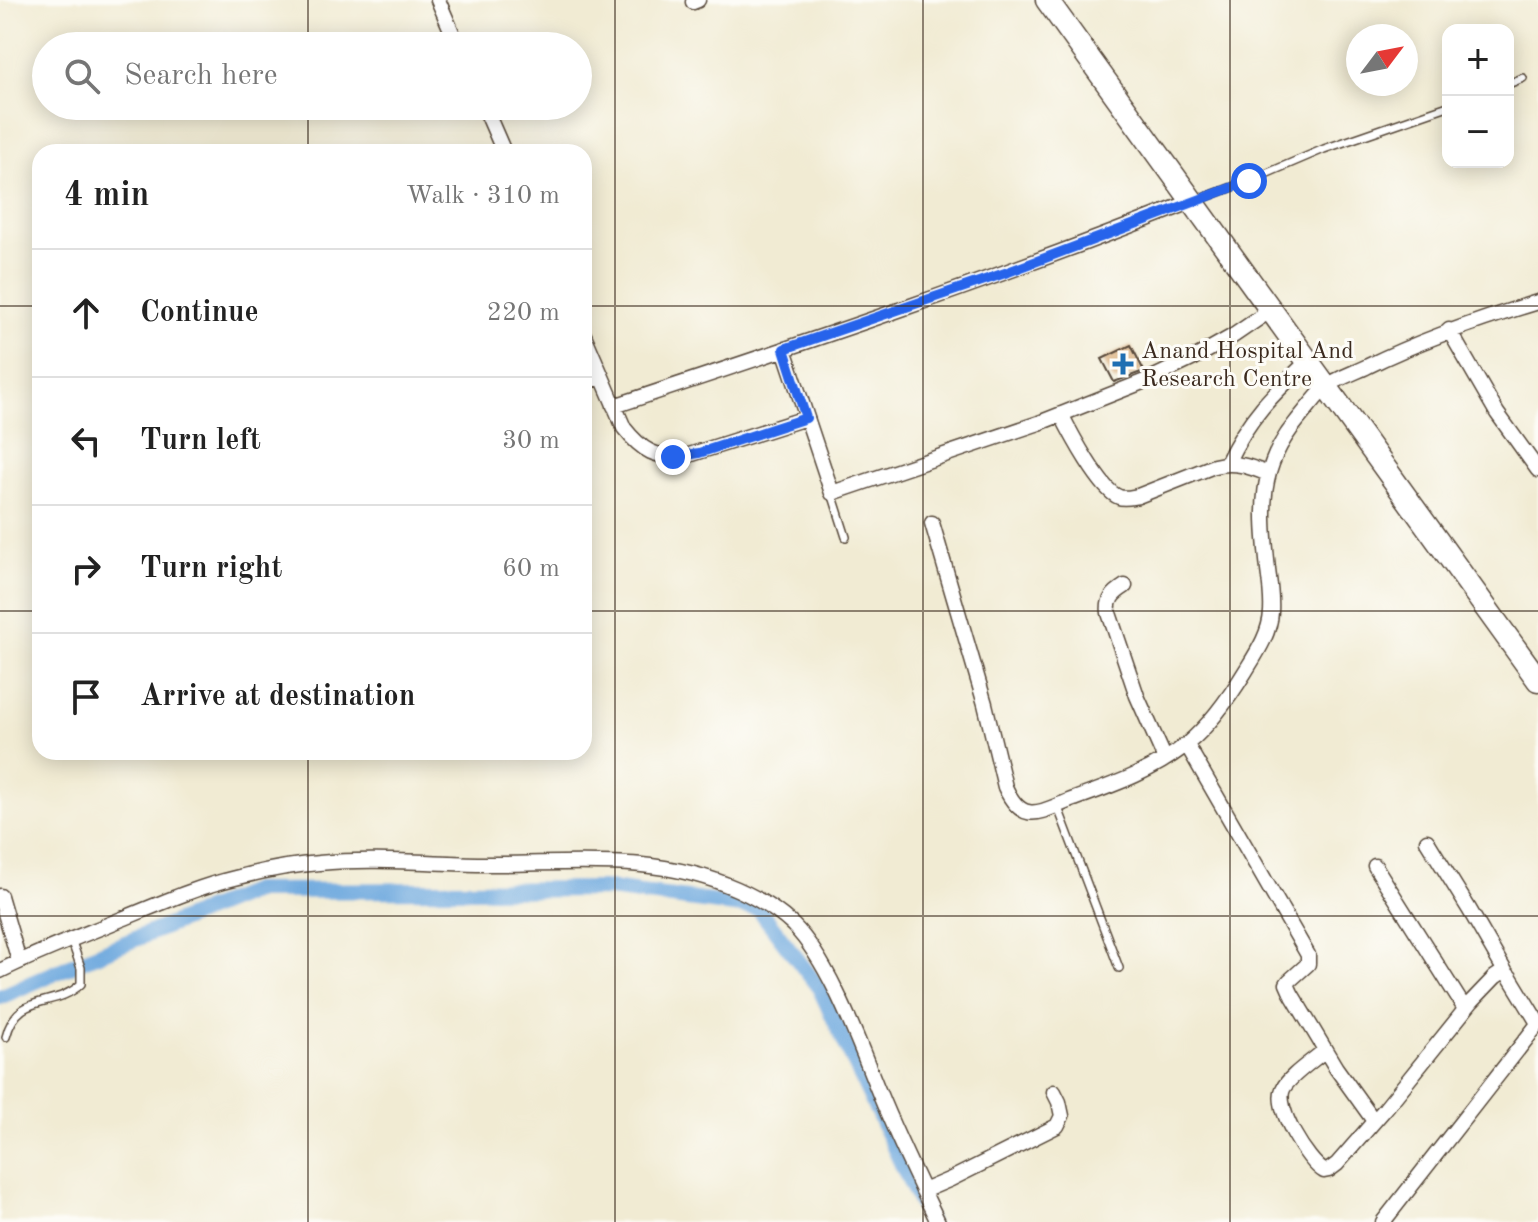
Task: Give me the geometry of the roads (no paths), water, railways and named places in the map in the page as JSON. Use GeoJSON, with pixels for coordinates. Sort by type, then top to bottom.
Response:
{"type":"FeatureCollection","features":[{"type":"Feature","properties":{"kind":"main road"},"geometry":{"type":"LineString","coordinates":[[1051,1],[1271,310],[1536,670]]}},
{"type":"Feature","properties":{"kind":"street"},"geometry":{"type":"LineString","coordinates":[[438,0],[452,32]]}},
{"type":"Feature","properties":{"kind":"street"},"geometry":{"type":"LineString","coordinates":[[490,120],[501,144]]}},
{"type":"Feature","properties":{"kind":"street"},"geometry":{"type":"LineString","coordinates":[[614,406],[1023,267],[1193,201]]}},
{"type":"Feature","properties":{"kind":"street"},"geometry":{"type":"LineString","coordinates":[[932,523],[1011,800],[1026,813],[1039,812],[1095,792],[1149,768],[1187,745],[1229,698],[1257,653],[1272,615],[1264,515],[1268,474],[1279,444],[1327,386],[1449,330],[1538,302]]}},
{"type":"Feature","properties":{"kind":"street"},"geometry":{"type":"LineString","coordinates":[[784,349],[832,493],[951,454],[1136,385],[1194,358],[1271,310]]}},
{"type":"Feature","properties":{"kind":"street"},"geometry":{"type":"LineString","coordinates":[[1449,330],[1497,413],[1538,470]]}},
{"type":"Feature","properties":{"kind":"street"},"geometry":{"type":"LineString","coordinates":[[592,354],[624,428],[645,450],[659,455],[673,457],[699,453],[806,418]]}},
{"type":"Feature","properties":{"kind":"street"},"geometry":{"type":"LineString","coordinates":[[1227,463],[1250,420],[1308,361]]}},
{"type":"Feature","properties":{"kind":"street"},"geometry":{"type":"LineString","coordinates":[[592,380],[602,377]]}},
{"type":"Feature","properties":{"kind":"street"},"geometry":{"type":"LineString","coordinates":[[1061,414],[1101,480],[1118,497],[1138,496],[1227,463],[1239,463],[1268,474]]}},
{"type":"Feature","properties":{"kind":"street"},"geometry":{"type":"LineString","coordinates":[[1125,586],[1110,598],[1109,613],[1137,696],[1165,759]]}},
{"type":"Feature","properties":{"kind":"street"},"geometry":{"type":"LineString","coordinates":[[1187,745],[1308,955],[1308,964],[1287,984],[1325,1050],[1374,1121]]}},
{"type":"Feature","properties":{"kind":"street"},"geometry":{"type":"LineString","coordinates":[[1383,1222],[1538,1024],[1427,841]]}},
{"type":"Feature","properties":{"kind":"street"},"geometry":{"type":"LineString","coordinates":[[0,971],[19,961],[73,946],[176,898],[234,878],[321,862],[618,862],[715,879],[749,894],[802,934],[847,1014],[901,1145],[938,1222]]}},
{"type":"Feature","properties":{"kind":"street"},"geometry":{"type":"LineString","coordinates":[[1375,866],[1465,1009]]}},
{"type":"Feature","properties":{"kind":"street"},"geometry":{"type":"LineString","coordinates":[[0,896],[19,961]]}},
{"type":"Feature","properties":{"kind":"street"},"geometry":{"type":"LineString","coordinates":[[1325,1050],[1291,1079],[1283,1088],[1281,1097],[1290,1125],[1313,1163],[1324,1171],[1333,1168],[1374,1121],[1465,1009],[1495,977],[1506,973]]}},
{"type":"Feature","properties":{"kind":"street"},"geometry":{"type":"LineString","coordinates":[[923,1191],[1057,1126],[1062,1116],[1054,1092]]}},
{"type":"Feature","properties":{"kind":"lane"},"geometry":{"type":"LineString","coordinates":[[1514,82],[1523,78]]}},
{"type":"Feature","properties":{"kind":"lane"},"geometry":{"type":"LineString","coordinates":[[1193,201],[1324,149],[1442,108]]}},
{"type":"Feature","properties":{"kind":"lane"},"geometry":{"type":"LineString","coordinates":[[832,493],[846,537]]}},
{"type":"Feature","properties":{"kind":"lane"},"geometry":{"type":"LineString","coordinates":[[1057,805],[1119,968]]}},
{"type":"Feature","properties":{"kind":"lane"},"geometry":{"type":"LineString","coordinates":[[6,1037],[12,1018],[19,1011],[81,984],[81,968],[73,946]]}},
{"type":"Feature","properties":{"kind":"waterway"},"geometry":{"type":"LineString","coordinates":[[0,997],[254,891],[609,889],[758,908],[820,989],[929,1222]]}},
{"type":"Feature","properties":{"kind":"place","name":"Anand Hospital And Research Centre"},"geometry":{"type":"Point","coordinates":[1123,364]}}]}
